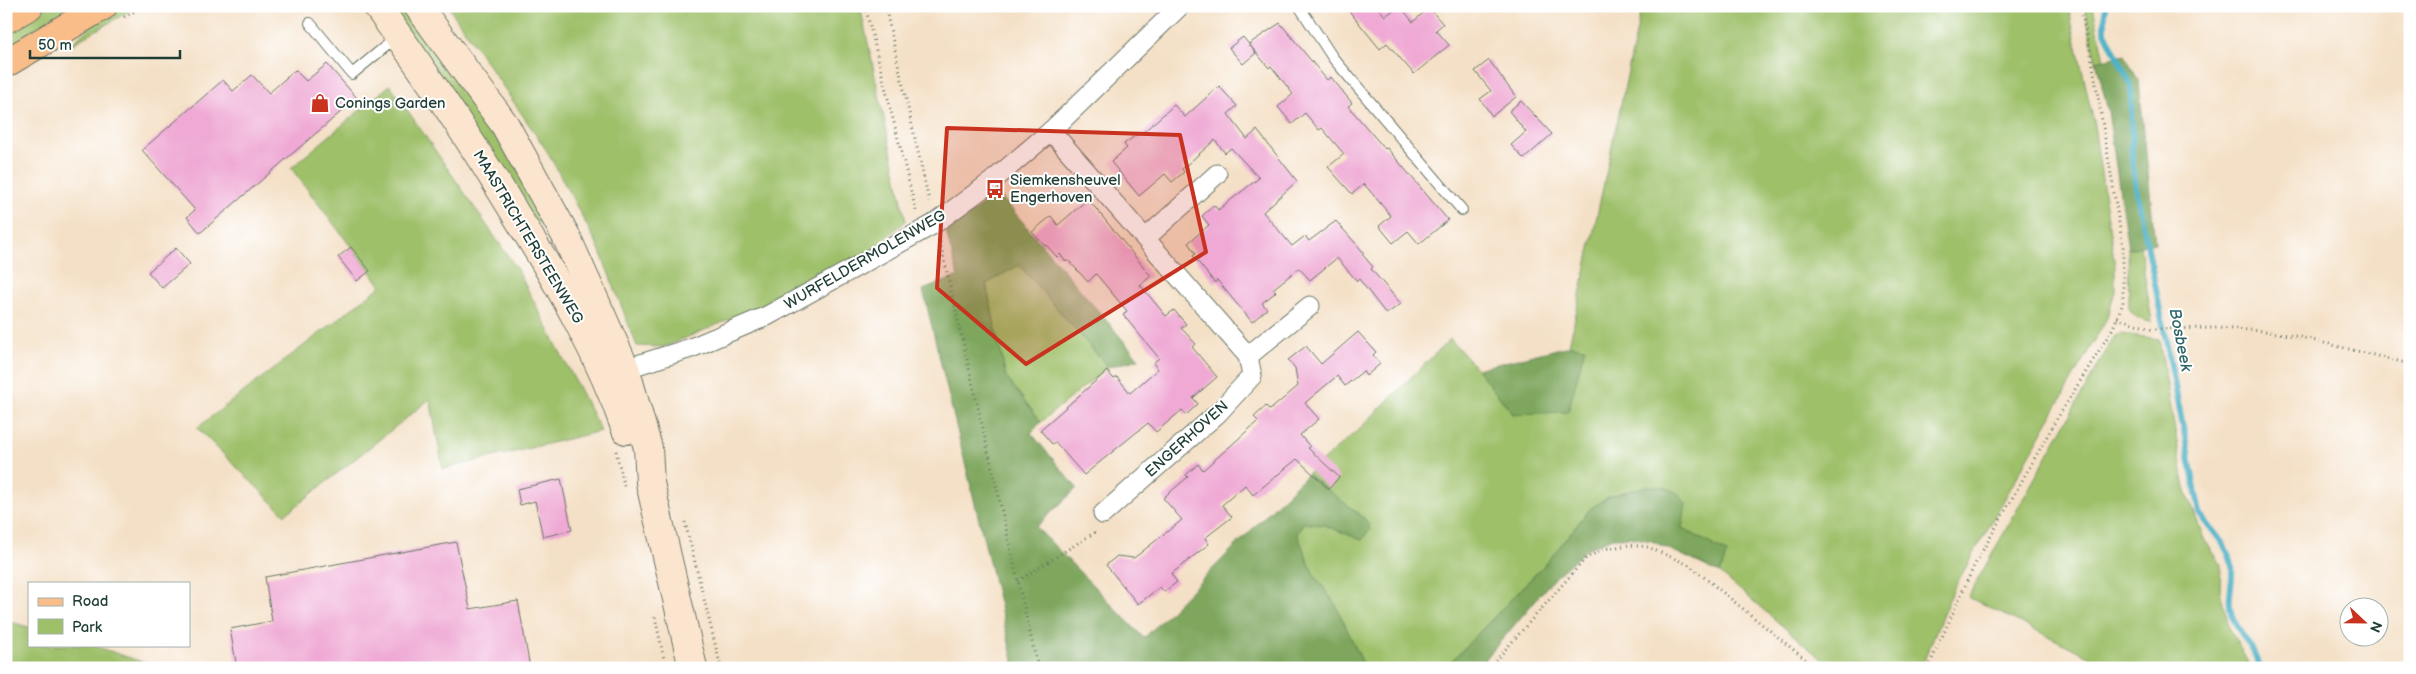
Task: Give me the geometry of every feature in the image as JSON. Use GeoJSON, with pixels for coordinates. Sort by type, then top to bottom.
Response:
{"type":"FeatureCollection","features":[{"type":"Feature","properties":{"kind":"main road"},"geometry":{"type":"LineString","coordinates":[[6,63],[103,6]]}},
{"type":"Feature","properties":{"kind":"main road","name":"MAASTRICHTERSTEENWEG"},"geometry":{"type":"LineString","coordinates":[[377,6],[442,97],[540,253],[585,332],[615,372]]}},
{"type":"Feature","properties":{"kind":"main road","name":"MAASTRICHTERSTEENWEG"},"geometry":{"type":"LineString","coordinates":[[418,6],[505,125],[566,236],[615,372],[648,448],[638,487],[693,668]]}},
{"type":"Feature","properties":{"kind":"street","name":"WURFELDERMOLENWEG"},"geometry":{"type":"LineString","coordinates":[[615,372],[691,348],[767,316],[928,228],[991,182],[1051,131],[1180,6]]}},
{"type":"Feature","properties":{"kind":"street"},"geometry":{"type":"LineString","coordinates":[[1051,131],[1147,237],[1248,356],[1310,306]]}},
{"type":"Feature","properties":{"kind":"street"},"geometry":{"type":"LineString","coordinates":[[1147,237],[1217,174]]}},
{"type":"Feature","properties":{"kind":"street"},"geometry":{"type":"LineString","coordinates":[[540,253],[566,236]]}},
{"type":"Feature","properties":{"kind":"street","name":"ENGERHOVEN"},"geometry":{"type":"LineString","coordinates":[[1103,514],[1218,413],[1252,376],[1248,356]]}},
{"type":"Feature","properties":{"kind":"lane"},"geometry":{"type":"LineString","coordinates":[[1299,6],[1333,58],[1462,210]]}},
{"type":"Feature","properties":{"kind":"lane"},"geometry":{"type":"LineString","coordinates":[[310,24],[352,74],[398,36]]}},
{"type":"Feature","properties":{"kind":"path"},"geometry":{"type":"LineString","coordinates":[[865,6],[928,228],[1018,581],[1038,668]]}},
{"type":"Feature","properties":{"kind":"path"},"geometry":{"type":"LineString","coordinates":[[885,6],[928,228]]}},
{"type":"Feature","properties":{"kind":"path"},"geometry":{"type":"LineString","coordinates":[[1928,668],[1974,566],[2055,422],[2113,328],[2123,303],[2123,247],[2080,6]]}},
{"type":"Feature","properties":{"kind":"path"},"geometry":{"type":"LineString","coordinates":[[2117,318],[2151,330],[2226,328],[2300,337],[2410,364]]}},
{"type":"Feature","properties":{"kind":"path"},"geometry":{"type":"LineString","coordinates":[[613,444],[638,487]]}},
{"type":"Feature","properties":{"kind":"path"},"geometry":{"type":"LineString","coordinates":[[1018,581],[1097,532],[1103,514]]}},
{"type":"Feature","properties":{"kind":"path"},"geometry":{"type":"LineString","coordinates":[[1489,668],[1586,558],[1604,549],[1629,545],[1648,547],[1689,566],[1816,668]]}},
{"type":"Feature","properties":{"kind":"path"},"geometry":{"type":"LineString","coordinates":[[708,608],[722,668]]}},
{"type":"Feature","properties":{"kind":"path"},"geometry":{"type":"LineString","coordinates":[[654,612],[666,668]]}},
{"type":"Feature","properties":{"kind":"highlighted area"},"geometry":{"type":"Polygon","coordinates":[[[947,128],[1180,135],[1206,252],[1026,364],[937,288],[947,128]]]}},
{"type":"Feature","properties":{"kind":"green space"},"geometry":{"type":"Polygon","coordinates":[[[48,6],[81,6],[6,52],[6,31],[48,6]]]}},
{"type":"Feature","properties":{"kind":"green space"},"geometry":{"type":"Polygon","coordinates":[[[125,6],[138,6],[69,46],[95,23],[125,6]]]}},
{"type":"Feature","properties":{"kind":"green space"},"geometry":{"type":"Polygon","coordinates":[[[388,6],[404,6],[464,86],[550,216],[533,226],[388,6]]]}},
{"type":"Feature","properties":{"kind":"green space"},"geometry":{"type":"Polygon","coordinates":[[[448,6],[860,6],[906,221],[865,255],[769,303],[664,347],[637,346],[598,246],[547,151],[448,6]]]}},
{"type":"Feature","properties":{"kind":"green space"},"geometry":{"type":"Polygon","coordinates":[[[1642,6],[2068,6],[2093,119],[2115,266],[2115,291],[2107,318],[1953,590],[1921,668],[1832,668],[1720,573],[1726,553],[1682,528],[1647,486],[1610,496],[1590,509],[1548,561],[1445,668],[1365,668],[1335,604],[1313,573],[1297,534],[1303,523],[1324,525],[1362,540],[1365,519],[1307,474],[1357,431],[1450,339],[1513,414],[1585,348],[1569,346],[1642,6]]]}},
{"type":"Feature","properties":{"kind":"green space"},"geometry":{"type":"Polygon","coordinates":[[[2084,6],[2093,6],[2104,60],[2096,61],[2084,6]]]}},
{"type":"Feature","properties":{"kind":"green space"},"geometry":{"type":"Polygon","coordinates":[[[2125,55],[2139,82],[2155,243],[2128,249],[2108,111],[2096,61],[2125,55]]]}},
{"type":"Feature","properties":{"kind":"green space"},"geometry":{"type":"Polygon","coordinates":[[[390,85],[517,269],[601,431],[443,469],[430,399],[285,515],[197,428],[381,286],[291,168],[390,85]]]}},
{"type":"Feature","properties":{"kind":"green space"},"geometry":{"type":"Polygon","coordinates":[[[998,193],[1139,359],[1108,367],[1019,265],[986,284],[1006,377],[1041,422],[1031,433],[1077,488],[1036,527],[1144,638],[1307,474],[1365,519],[1370,529],[1362,540],[1324,525],[1303,523],[1297,534],[1313,573],[1335,604],[1365,668],[1015,668],[923,290],[958,276],[946,232],[998,193]]]}},
{"type":"Feature","properties":{"kind":"green space"},"geometry":{"type":"Polygon","coordinates":[[[2140,246],[2152,322],[2139,318],[2129,308],[2128,249],[2140,246]]]}},
{"type":"Feature","properties":{"kind":"green space"},"geometry":{"type":"Polygon","coordinates":[[[1019,265],[1108,367],[1041,422],[1006,377],[986,284],[1019,265]]]}},
{"type":"Feature","properties":{"kind":"green space"},"geometry":{"type":"Polygon","coordinates":[[[2122,334],[2159,339],[2185,488],[2204,539],[2221,564],[2220,591],[2230,630],[2251,668],[2113,668],[1968,597],[2111,342],[2115,336],[2122,334]]]}},
{"type":"Feature","properties":{"kind":"green space"},"geometry":{"type":"Polygon","coordinates":[[[1569,346],[1585,348],[1568,412],[1513,414],[1477,369],[1569,346]]]}},
{"type":"Feature","properties":{"kind":"green space"},"geometry":{"type":"Polygon","coordinates":[[[1647,486],[1670,489],[1678,494],[1686,504],[1682,528],[1727,553],[1720,573],[1652,541],[1630,537],[1613,538],[1588,548],[1555,577],[1478,668],[1445,668],[1548,561],[1590,509],[1610,496],[1647,486]]]}},
{"type":"Feature","properties":{"kind":"green space"},"geometry":{"type":"Polygon","coordinates":[[[6,621],[28,627],[28,646],[95,646],[148,664],[151,668],[6,668],[6,621]]]}},
{"type":"Feature","properties":{"kind":"building"},"geometry":{"type":"Polygon","coordinates":[[[1345,6],[1377,6],[1385,16],[1400,6],[1413,22],[1429,8],[1443,24],[1436,30],[1449,45],[1414,74],[1387,43],[1380,49],[1345,6]]]}},
{"type":"Feature","properties":{"kind":"building"},"geometry":{"type":"Polygon","coordinates":[[[1280,23],[1327,80],[1331,77],[1352,103],[1348,106],[1385,149],[1387,148],[1448,220],[1419,244],[1408,231],[1393,243],[1379,226],[1391,216],[1364,184],[1352,194],[1328,167],[1344,154],[1322,128],[1319,130],[1305,113],[1292,124],[1278,107],[1293,94],[1271,66],[1269,68],[1249,44],[1280,23]]]}},
{"type":"Feature","properties":{"kind":"building"},"geometry":{"type":"Polygon","coordinates":[[[1243,37],[1256,53],[1243,64],[1229,48],[1243,37]]]}},
{"type":"Feature","properties":{"kind":"building"},"geometry":{"type":"Polygon","coordinates":[[[1489,60],[1516,97],[1492,116],[1480,99],[1491,91],[1475,71],[1489,60]]]}},
{"type":"Feature","properties":{"kind":"building"},"geometry":{"type":"Polygon","coordinates":[[[327,64],[357,98],[200,233],[187,217],[195,210],[142,150],[223,80],[233,91],[252,75],[269,93],[295,70],[306,81],[327,64]]]}},
{"type":"Feature","properties":{"kind":"building"},"geometry":{"type":"Polygon","coordinates":[[[1219,86],[1237,106],[1228,114],[1247,139],[1257,130],[1297,181],[1263,212],[1292,246],[1305,236],[1309,241],[1336,221],[1364,253],[1362,254],[1373,267],[1371,269],[1401,304],[1386,314],[1359,279],[1357,281],[1337,258],[1310,280],[1299,268],[1273,289],[1276,292],[1262,303],[1267,309],[1252,322],[1217,280],[1215,283],[1193,256],[1196,254],[1188,243],[1209,225],[1202,216],[1214,205],[1218,210],[1259,178],[1231,148],[1225,153],[1215,140],[1182,169],[1184,172],[1172,182],[1165,174],[1139,196],[1111,162],[1127,148],[1124,144],[1139,133],[1140,135],[1174,105],[1185,117],[1219,86]]]}},
{"type":"Feature","properties":{"kind":"building"},"geometry":{"type":"Polygon","coordinates":[[[1521,101],[1552,134],[1524,159],[1511,145],[1526,132],[1509,111],[1521,101]]]}},
{"type":"Feature","properties":{"kind":"building"},"geometry":{"type":"Polygon","coordinates":[[[1088,199],[1151,276],[1140,285],[1166,316],[1174,310],[1186,324],[1181,328],[1196,344],[1192,347],[1217,377],[1193,398],[1198,404],[1186,415],[1182,410],[1156,432],[1148,423],[1084,475],[1055,442],[1052,444],[1040,430],[1107,371],[1114,379],[1117,377],[1130,393],[1158,369],[1153,363],[1159,358],[1123,315],[1127,311],[1096,274],[1088,282],[1068,260],[1066,262],[1060,254],[1057,257],[1032,232],[1051,216],[1058,225],[1088,199]]]}},
{"type":"Feature","properties":{"kind":"building"},"geometry":{"type":"Polygon","coordinates":[[[351,247],[370,271],[357,281],[338,257],[351,247]]]}},
{"type":"Feature","properties":{"kind":"building"},"geometry":{"type":"Polygon","coordinates":[[[176,248],[190,264],[162,288],[148,272],[176,248]]]}},
{"type":"Feature","properties":{"kind":"building"},"geometry":{"type":"Polygon","coordinates":[[[1358,332],[1376,352],[1373,355],[1380,364],[1366,376],[1363,371],[1345,386],[1337,376],[1305,403],[1319,419],[1300,435],[1310,447],[1308,448],[1339,477],[1329,489],[1297,459],[1253,495],[1245,485],[1222,505],[1232,517],[1205,538],[1209,544],[1171,574],[1177,582],[1164,592],[1160,587],[1138,604],[1106,565],[1117,556],[1134,558],[1182,520],[1163,498],[1188,477],[1186,475],[1198,464],[1203,470],[1236,441],[1258,421],[1254,417],[1266,406],[1270,410],[1298,386],[1295,368],[1288,360],[1306,346],[1321,364],[1358,332]]]}},
{"type":"Feature","properties":{"kind":"building"},"geometry":{"type":"Polygon","coordinates":[[[561,479],[572,530],[543,537],[535,501],[520,505],[517,489],[561,479]]]}},
{"type":"Feature","properties":{"kind":"building"},"geometry":{"type":"Polygon","coordinates":[[[456,542],[470,609],[518,601],[530,668],[237,668],[230,629],[272,621],[265,577],[456,542]]]}},
{"type":"Feature","properties":{"kind":"waterway","name":"Bosbeek"},"geometry":{"type":"LineString","coordinates":[[2105,6],[2105,32],[2131,85],[2132,161],[2136,188],[2200,513],[2223,544],[2230,558],[2232,566],[2230,609],[2232,616],[2254,654],[2259,668]]}},
{"type":"Feature","properties":{"kind":"place","name":"Conings Garden"},"geometry":{"type":"Point","coordinates":[320,103]}},
{"type":"Feature","properties":{"kind":"place","name":"Siemkensheuvel Engerhoven"},"geometry":{"type":"Point","coordinates":[995,189]}}]}
